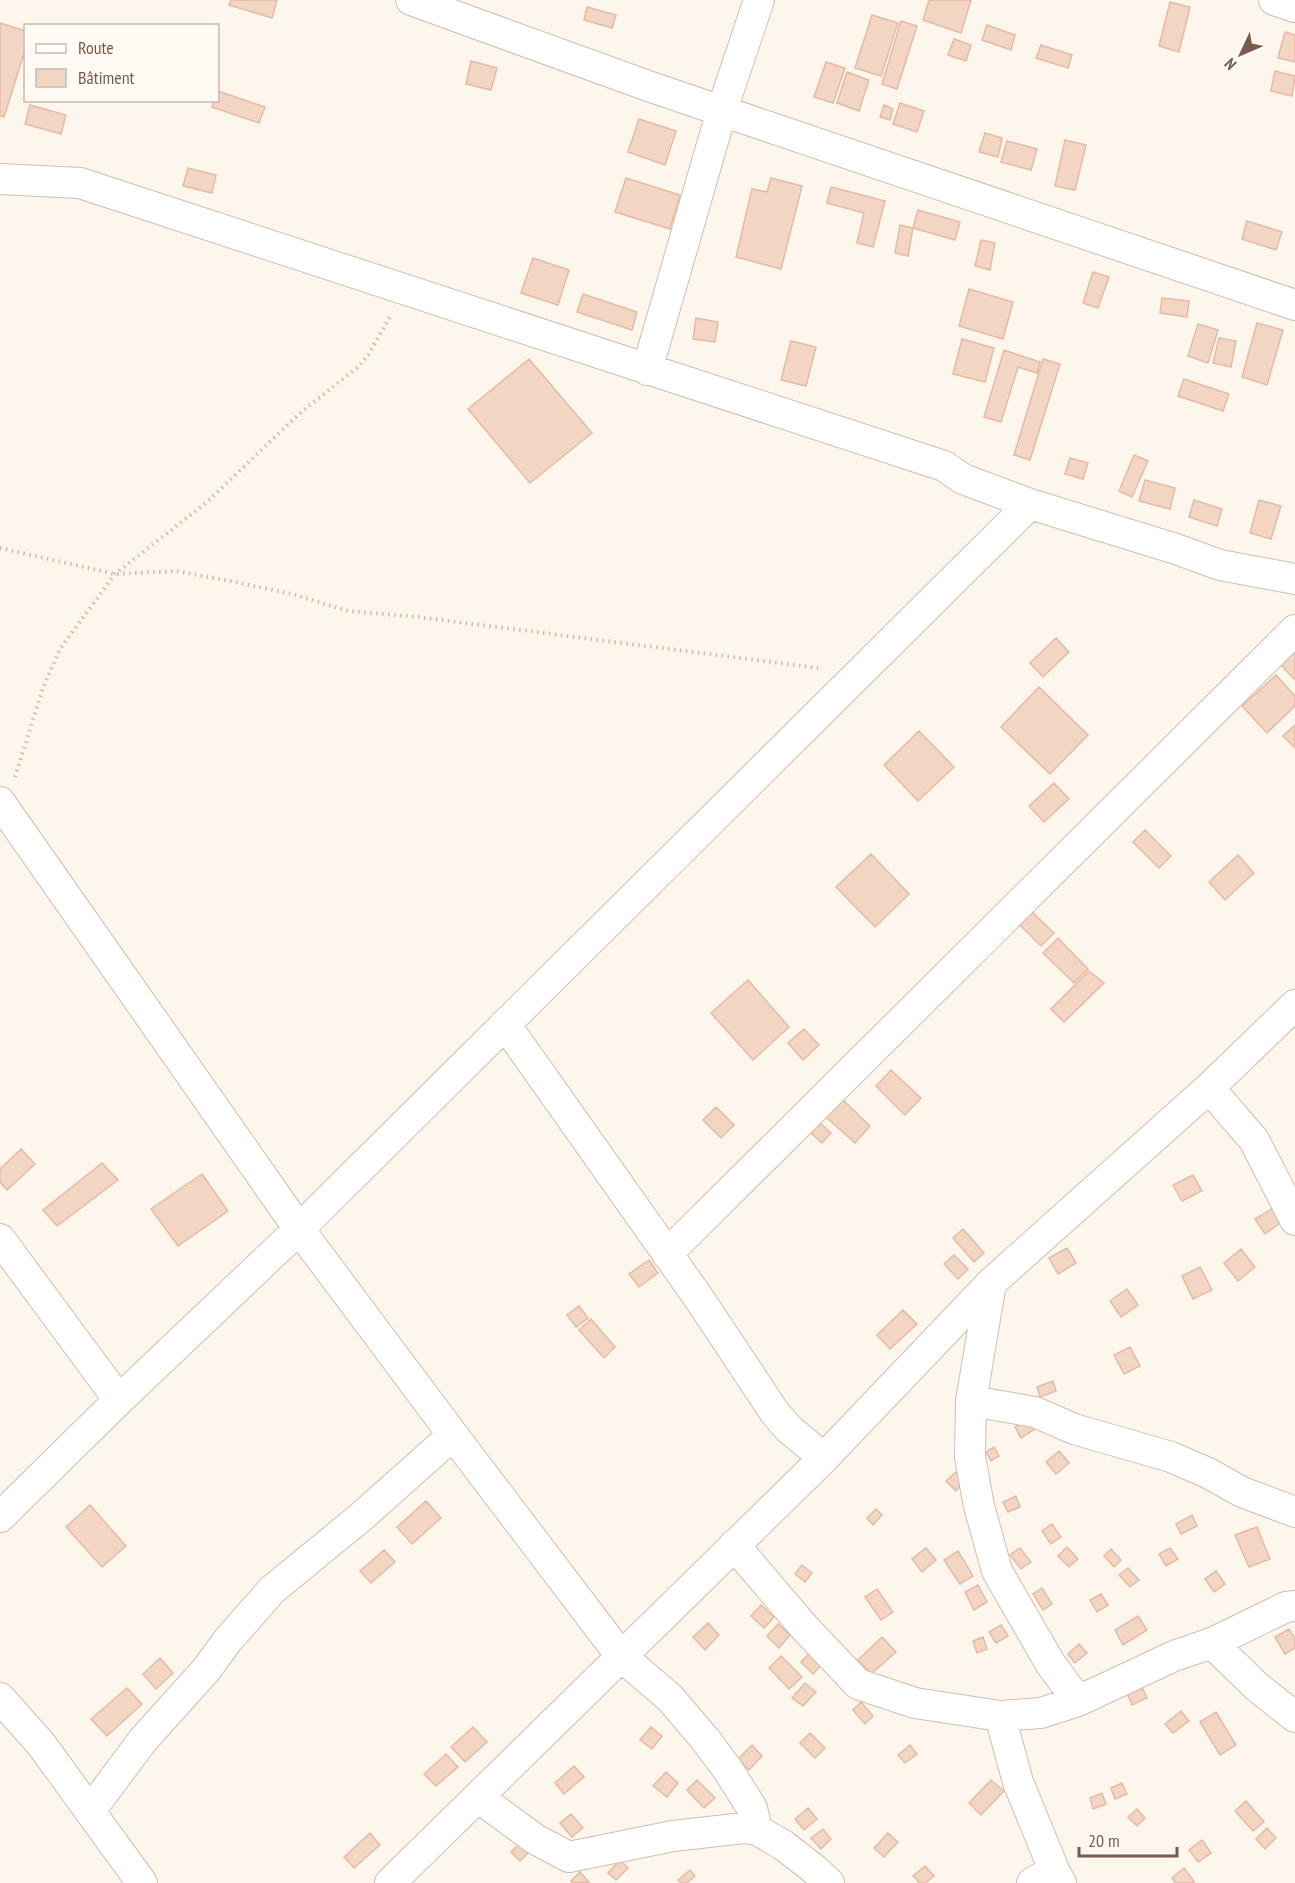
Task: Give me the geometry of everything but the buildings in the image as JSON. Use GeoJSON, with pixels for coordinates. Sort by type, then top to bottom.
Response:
{"type":"FeatureCollection","features":[{"type":"Feature","properties":{"kind":"street"},"geometry":{"type":"LineString","coordinates":[[411,0],[651,87],[1295,305]]}},
{"type":"Feature","properties":{"kind":"street"},"geometry":{"type":"LineString","coordinates":[[647,370],[722,110],[759,0]]}},
{"type":"Feature","properties":{"kind":"street"},"geometry":{"type":"LineString","coordinates":[[1274,0],[1295,7]]}},
{"type":"Feature","properties":{"kind":"street"},"geometry":{"type":"LineString","coordinates":[[0,180],[80,183],[944,466],[963,479],[1030,504],[1220,565],[1295,579]]}},
{"type":"Feature","properties":{"kind":"street"},"geometry":{"type":"LineString","coordinates":[[0,1517],[299,1229],[1030,504]]}},
{"type":"Feature","properties":{"kind":"street"},"geometry":{"type":"LineString","coordinates":[[667,1254],[1295,630]]}},
{"type":"Feature","properties":{"kind":"street"},"geometry":{"type":"LineString","coordinates":[[3,806],[299,1229],[621,1656],[670,1698],[705,1739],[752,1808],[757,1830]]}},
{"type":"Feature","properties":{"kind":"street"},"geometry":{"type":"LineString","coordinates":[[390,1883],[824,1458],[991,1283],[1209,1088],[1295,1005]]}},
{"type":"Feature","properties":{"kind":"street"},"geometry":{"type":"LineString","coordinates":[[505,1024],[698,1297],[775,1413],[789,1429],[824,1458]]}},
{"type":"Feature","properties":{"kind":"street"},"geometry":{"type":"LineString","coordinates":[[1209,1088],[1254,1140],[1295,1220]]}},
{"type":"Feature","properties":{"kind":"street"},"geometry":{"type":"LineString","coordinates":[[0,1239],[119,1400]]}},
{"type":"Feature","properties":{"kind":"street"},"geometry":{"type":"LineString","coordinates":[[991,1283],[972,1401],[970,1457],[979,1506],[997,1571],[1050,1663],[1078,1701]]}},
{"type":"Feature","properties":{"kind":"street"},"geometry":{"type":"LineString","coordinates":[[972,1401],[1035,1412],[1074,1428],[1171,1457],[1208,1473],[1242,1492],[1295,1512]]}},
{"type":"Feature","properties":{"kind":"street"},"geometry":{"type":"LineString","coordinates":[[90,1810],[143,1740],[206,1670],[228,1640],[272,1590],[361,1517],[453,1435]]}},
{"type":"Feature","properties":{"kind":"street"},"geometry":{"type":"LineString","coordinates":[[734,1545],[804,1627],[858,1684],[915,1703],[1000,1716],[1041,1713],[1078,1701],[1174,1656],[1212,1643],[1286,1607],[1295,1606]]}},
{"type":"Feature","properties":{"kind":"street"},"geometry":{"type":"LineString","coordinates":[[1212,1643],[1256,1686],[1295,1717]]}},
{"type":"Feature","properties":{"kind":"street"},"geometry":{"type":"LineString","coordinates":[[0,1698],[41,1744],[142,1883]]}},
{"type":"Feature","properties":{"kind":"street"},"geometry":{"type":"LineString","coordinates":[[1000,1716],[1049,1879]]}},
{"type":"Feature","properties":{"kind":"street"},"geometry":{"type":"LineString","coordinates":[[478,1797],[535,1839],[569,1857],[718,1829],[744,1828],[757,1830],[783,1845],[830,1883]]}},
{"type":"Feature","properties":{"kind":"path"},"geometry":{"type":"LineString","coordinates":[[3,806],[43,688],[60,649],[115,574],[207,502],[299,414],[359,366],[368,355],[406,290]]}},
{"type":"Feature","properties":{"kind":"path"},"geometry":{"type":"LineString","coordinates":[[0,548],[115,574],[176,571],[292,594],[348,611],[418,617],[859,674]]}}]}
